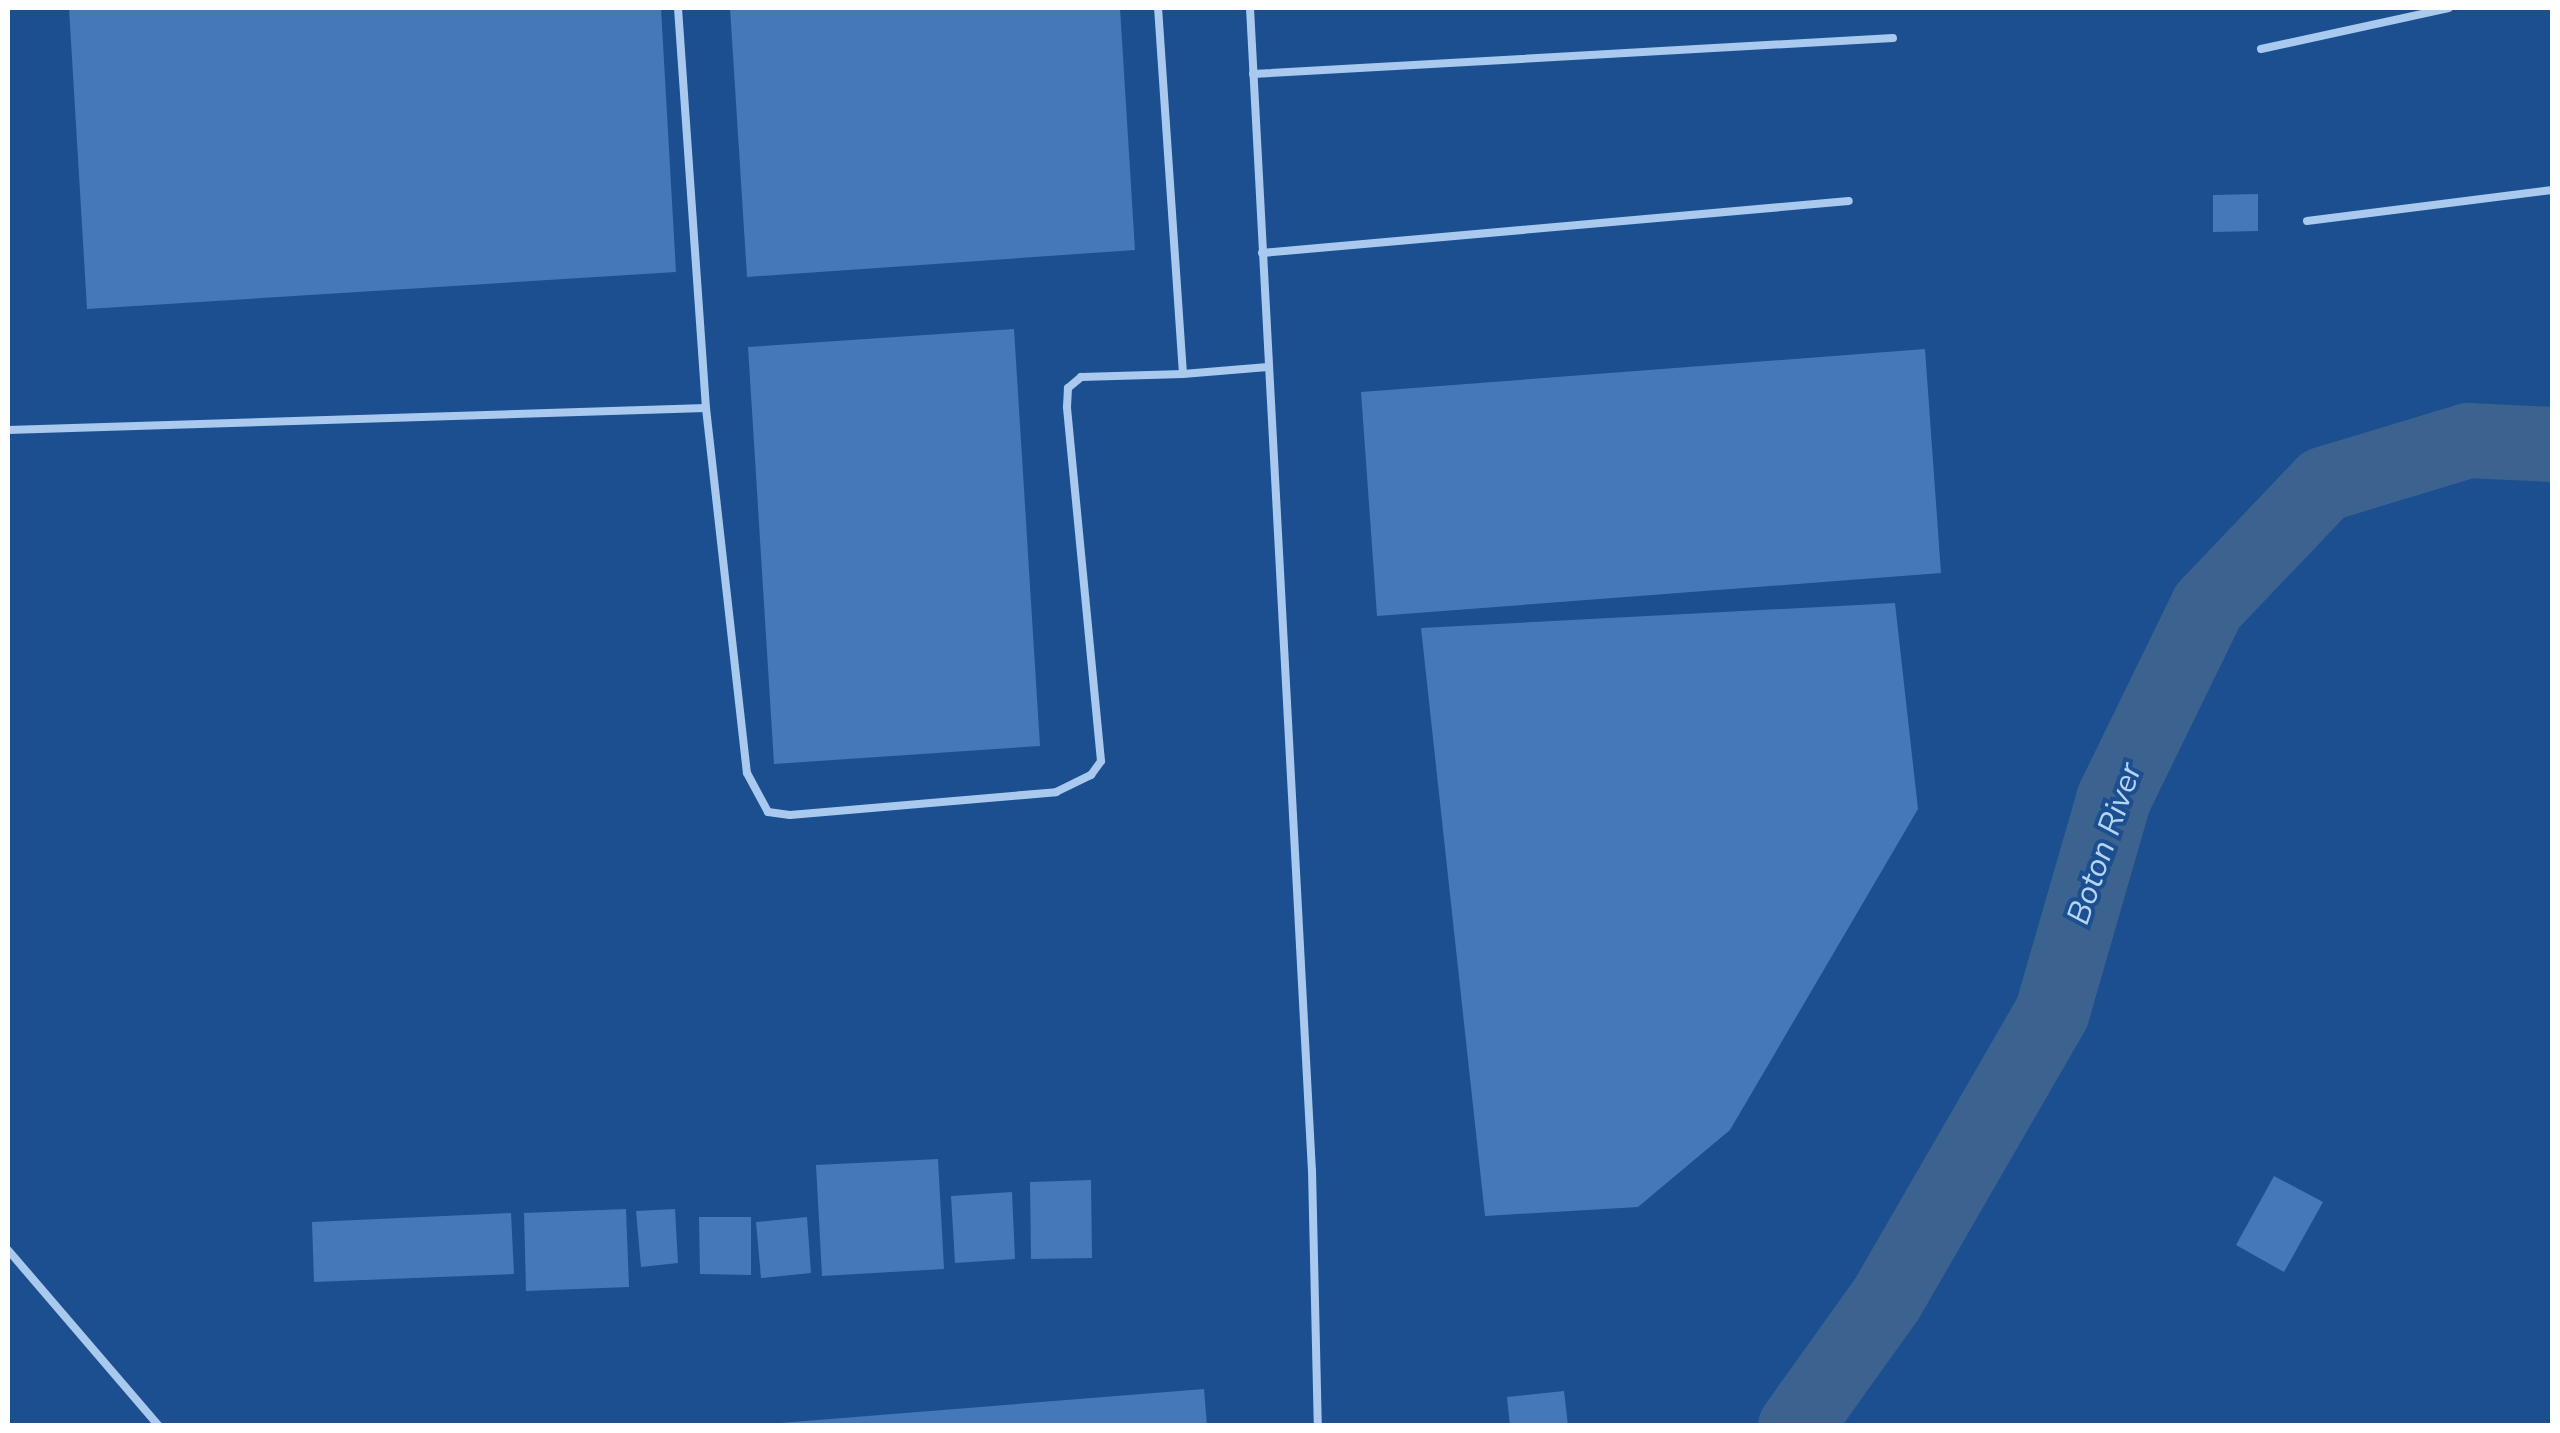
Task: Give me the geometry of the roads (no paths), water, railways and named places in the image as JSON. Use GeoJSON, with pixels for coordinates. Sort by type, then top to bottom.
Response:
{"type":"FeatureCollection","features":[{"type":"Feature","properties":{"kind":"lane"},"geometry":{"type":"LineString","coordinates":[[678,8],[706,408],[747,773],[768,812],[790,815],[1056,792],[1091,775],[1101,762],[1100,740],[1068,388],[1081,377],[1268,367]]}},
{"type":"Feature","properties":{"kind":"lane"},"geometry":{"type":"LineString","coordinates":[[1158,8],[1183,374]]}},
{"type":"Feature","properties":{"kind":"lane"},"geometry":{"type":"LineString","coordinates":[[1250,8],[1312,1170],[1318,1426]]}},
{"type":"Feature","properties":{"kind":"lane"},"geometry":{"type":"LineString","coordinates":[[2262,49],[2449,8]]}},
{"type":"Feature","properties":{"kind":"lane"},"geometry":{"type":"LineString","coordinates":[[1253,74],[1893,38]]}},
{"type":"Feature","properties":{"kind":"lane"},"geometry":{"type":"LineString","coordinates":[[2307,221],[2552,190]]}},
{"type":"Feature","properties":{"kind":"lane"},"geometry":{"type":"LineString","coordinates":[[1262,253],[1849,201]]}},
{"type":"Feature","properties":{"kind":"lane"},"geometry":{"type":"LineString","coordinates":[[8,430],[706,408]]}},
{"type":"Feature","properties":{"kind":"lane"},"geometry":{"type":"LineString","coordinates":[[8,1250],[159,1426]]}},
{"type":"Feature","properties":{"kind":"waterway","name":"Boton River"},"geometry":{"type":"LineString","coordinates":[[1795,1426],[1886,1299],[2052,1011],[2113,799],[2207,606],[2323,484],[2468,440],[2552,444]]}}]}
